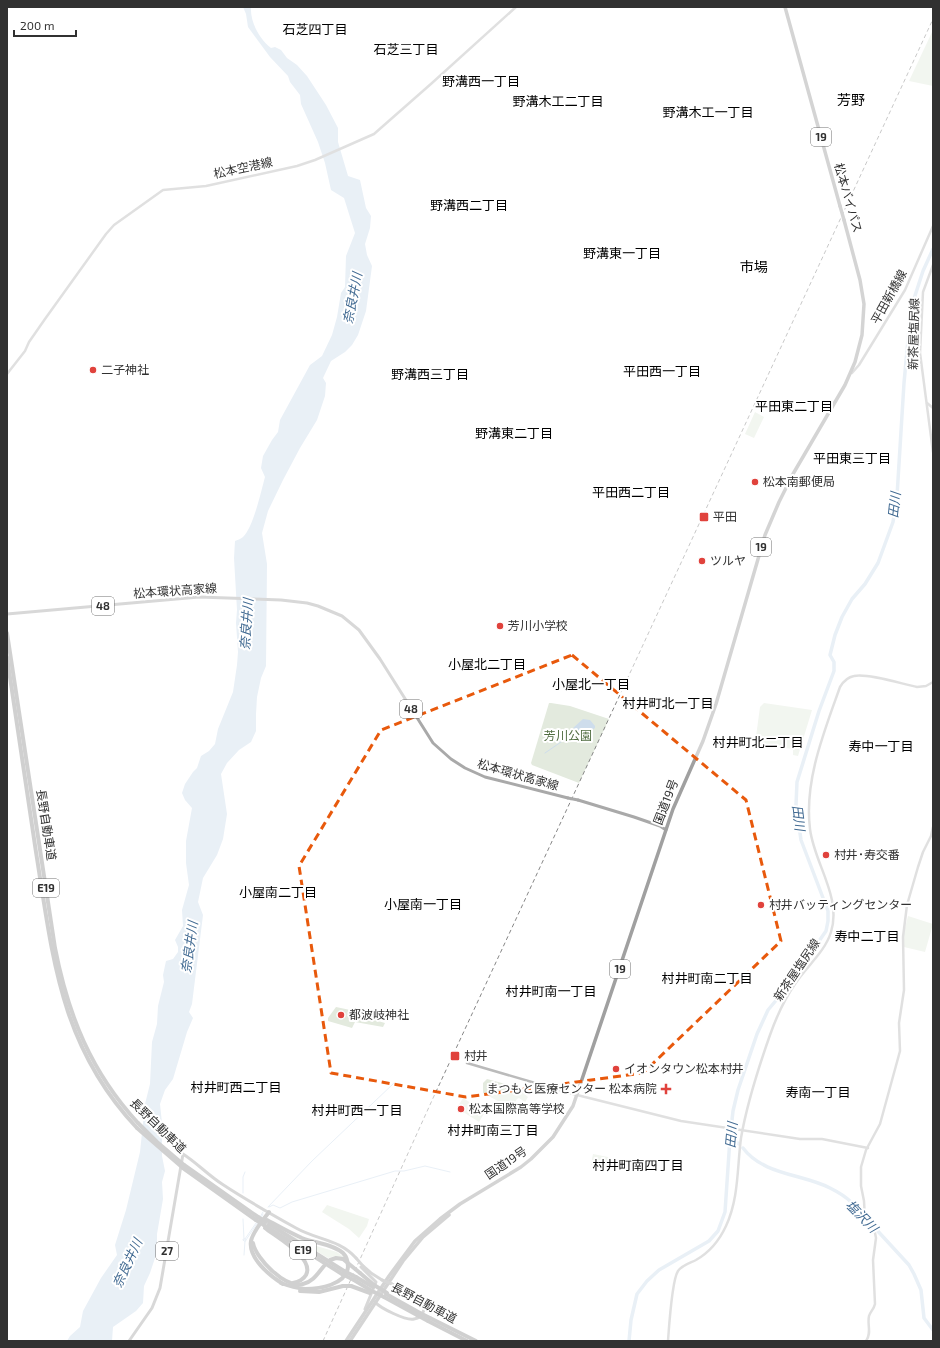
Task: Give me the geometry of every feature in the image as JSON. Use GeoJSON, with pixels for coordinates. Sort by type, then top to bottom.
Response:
{"type":"FeatureCollection","features":[{"type":"Feature","properties":{"kind":"highway","name":"松本バイパス"},"geometry":{"type":"LineString","coordinates":[[785,7],[860,280],[864,304],[862,335],[852,373]]}},
{"type":"Feature","properties":{"kind":"highway","name":"国道19号"},"geometry":{"type":"LineString","coordinates":[[350,1341],[415,1241],[460,1204],[521,1167],[542,1150],[560,1128],[573,1106],[578,1095],[677,798],[703,742],[716,704],[768,527],[794,472],[852,373]]}},
{"type":"Feature","properties":{"kind":"highway","name":"長野自動車道"},"geometry":{"type":"LineString","coordinates":[[7,633],[55,948],[62,983],[72,1015],[90,1057],[109,1088],[137,1126]]}},
{"type":"Feature","properties":{"kind":"highway","name":"長野自動車道"},"geometry":{"type":"LineString","coordinates":[[7,657],[51,948],[62,997],[75,1032],[91,1066],[114,1101],[137,1126],[184,1167],[222,1197],[257,1218]]}},
{"type":"Feature","properties":{"kind":"highway","name":"長野自動車道"},"geometry":{"type":"LineString","coordinates":[[184,1167],[237,1202],[257,1218]]}},
{"type":"Feature","properties":{"kind":"highway","name":"国道19号"},"geometry":{"type":"LineString","coordinates":[[346,1341],[354,1328],[423,1237],[460,1204]]}},
{"type":"Feature","properties":{"kind":"highway"},"geometry":{"type":"LineString","coordinates":[[268,1212],[251,1242],[252,1254],[268,1274],[281,1283],[295,1289],[310,1292],[351,1286],[372,1289],[385,1296]]}},
{"type":"Feature","properties":{"kind":"highway"},"geometry":{"type":"LineString","coordinates":[[257,1218],[265,1223],[338,1250],[344,1255],[347,1261],[348,1267],[345,1275],[327,1286],[305,1289],[292,1287],[281,1283]]}},
{"type":"Feature","properties":{"kind":"highway"},"geometry":{"type":"LineString","coordinates":[[257,1218],[265,1223],[306,1263],[307,1271],[303,1279],[295,1282],[287,1281]]}},
{"type":"Feature","properties":{"kind":"highway","name":"長野自動車道"},"geometry":{"type":"LineString","coordinates":[[265,1223],[372,1289]]}},
{"type":"Feature","properties":{"kind":"highway"},"geometry":{"type":"LineString","coordinates":[[256,1232],[253,1241],[254,1248],[274,1272],[287,1281],[298,1285],[307,1283],[315,1278],[324,1266]]}},
{"type":"Feature","properties":{"kind":"highway"},"geometry":{"type":"LineString","coordinates":[[330,1260],[336,1258],[343,1259],[360,1273],[372,1289],[385,1296]]}},
{"type":"Feature","properties":{"kind":"highway","name":"長野自動車道"},"geometry":{"type":"LineString","coordinates":[[385,1296],[467,1341]]}},
{"type":"Feature","properties":{"kind":"highway","name":"長野自動車道"},"geometry":{"type":"LineString","coordinates":[[429,1320],[476,1341]]}},
{"type":"Feature","properties":{"kind":"main road","name":"松本空港線"},"geometry":{"type":"LineString","coordinates":[[7,374],[25,351],[29,342],[45,318],[110,229],[160,192],[206,186],[297,166],[370,137],[381,130],[516,7]]}},
{"type":"Feature","properties":{"kind":"main road","name":"平田新橋線"},"geometry":{"type":"LineString","coordinates":[[852,373],[859,365],[905,290],[933,226]]}},
{"type":"Feature","properties":{"kind":"main road","name":"新茶屋塩尻線"},"geometry":{"type":"LineString","coordinates":[[933,266],[923,292],[920,353],[933,452]]}},
{"type":"Feature","properties":{"kind":"main road"},"geometry":{"type":"LineString","coordinates":[[927,403],[933,408]]}},
{"type":"Feature","properties":{"kind":"main road","name":"松本環状高家線"},"geometry":{"type":"LineString","coordinates":[[7,614],[199,597],[301,602],[318,606],[338,614],[352,624],[368,641],[433,743],[457,764],[479,775],[494,780],[578,800],[660,826],[666,830]]}},
{"type":"Feature","properties":{"kind":"main road","name":"新茶屋塩尻線"},"geometry":{"type":"LineString","coordinates":[[668,1341],[675,1282],[678,1272],[681,1268],[702,1256],[713,1246],[724,1230],[731,1213],[736,1195],[741,1131],[763,1054],[776,1019],[795,984],[826,944],[832,928],[834,910],[832,899],[812,840],[809,803],[814,770],[840,688],[846,680],[858,675],[917,687],[926,686],[933,683]]}},
{"type":"Feature","properties":{"kind":"main road"},"geometry":{"type":"LineString","coordinates":[[866,1341],[869,1334],[869,1315],[874,1307],[874,1255],[876,1238],[875,1233],[864,1218],[861,1177],[862,1167],[868,1148],[880,1124],[900,1051],[899,1023],[904,990],[903,933],[907,905],[923,852],[931,836],[933,827]]}},
{"type":"Feature","properties":{"kind":"main road"},"geometry":{"type":"LineString","coordinates":[[467,1063],[578,1095],[681,1121],[800,1139],[822,1139],[868,1148]]}},
{"type":"Feature","properties":{"kind":"main road","name":"27"},"geometry":{"type":"LineString","coordinates":[[129,1341],[152,1308],[160,1288],[183,1154],[221,1184],[299,1230],[339,1244],[356,1258],[367,1274],[375,1280],[376,1284],[369,1297],[366,1308],[354,1328]]}},
{"type":"Feature","properties":{"kind":"main road","name":"27"},"geometry":{"type":"LineString","coordinates":[[362,1266],[382,1280],[418,1296],[424,1305],[422,1314],[416,1319],[408,1319],[379,1306],[374,1302]]}},
{"type":"Feature","properties":{"kind":"main road","name":"27"},"geometry":{"type":"LineString","coordinates":[[385,1288],[379,1300],[379,1304],[396,1314]]}},
{"type":"Feature","properties":{"kind":"highlighted area"},"geometry":{"type":"Polygon","coordinates":[[[572,655],[746,800],[781,941],[643,1073],[466,1097],[331,1073],[299,866],[381,730],[572,655]]]}},
{"type":"Feature","properties":{"kind":"green space"},"geometry":{"type":"Polygon","coordinates":[[[933,30],[933,86],[909,81],[933,30]]]}},
{"type":"Feature","properties":{"kind":"green space"},"geometry":{"type":"Polygon","coordinates":[[[755,412],[764,417],[754,438],[745,434],[755,412]]]}},
{"type":"Feature","properties":{"kind":"green space","name":"芳川公園"},"geometry":{"type":"Polygon","coordinates":[[[549,703],[570,706],[609,719],[579,783],[532,765],[531,763],[549,703]]]}},
{"type":"Feature","properties":{"kind":"green space"},"geometry":{"type":"Polygon","coordinates":[[[764,703],[812,710],[798,756],[793,755],[793,749],[755,744],[760,707],[764,703]]]}},
{"type":"Feature","properties":{"kind":"green space"},"geometry":{"type":"Polygon","coordinates":[[[908,916],[933,924],[925,952],[904,947],[904,932],[908,916]]]}},
{"type":"Feature","properties":{"kind":"green space"},"geometry":{"type":"Polygon","coordinates":[[[336,1007],[355,1011],[357,1015],[385,1023],[383,1027],[355,1022],[352,1028],[328,1021],[328,1018],[336,1007]]]}},
{"type":"Feature","properties":{"kind":"green space"},"geometry":{"type":"Polygon","coordinates":[[[487,1079],[517,1087],[528,1097],[525,1102],[519,1098],[517,1099],[511,1108],[483,1093],[483,1083],[487,1079]]]}},
{"type":"Feature","properties":{"kind":"green space"},"geometry":{"type":"Polygon","coordinates":[[[463,1098],[485,1112],[479,1122],[457,1108],[463,1098]]]}},
{"type":"Feature","properties":{"kind":"green space"},"geometry":{"type":"Polygon","coordinates":[[[593,1154],[608,1157],[606,1168],[591,1165],[593,1154]]]}},
{"type":"Feature","properties":{"kind":"green space"},"geometry":{"type":"Polygon","coordinates":[[[327,1205],[369,1219],[367,1226],[359,1238],[349,1229],[322,1212],[327,1205]]]}},
{"type":"Feature","properties":{"kind":"green space"},"geometry":{"type":"Polygon","coordinates":[[[290,1235],[313,1245],[337,1252],[345,1258],[335,1256],[328,1258],[290,1235]]]}},
{"type":"Feature","properties":{"kind":"water","name":"奈良井川"},"geometry":{"type":"Polygon","coordinates":[[[243,7],[251,7],[252,18],[256,29],[267,44],[271,48],[275,47],[281,50],[287,58],[297,65],[307,76],[326,105],[338,128],[338,142],[348,176],[360,180],[366,208],[371,216],[370,228],[365,244],[367,255],[372,266],[366,311],[358,335],[352,345],[345,352],[331,361],[323,378],[326,383],[325,396],[317,420],[283,480],[268,511],[262,533],[267,564],[266,666],[261,678],[257,697],[256,731],[251,742],[239,750],[227,763],[221,774],[227,814],[223,839],[217,855],[203,878],[198,902],[203,915],[192,1004],[189,1012],[193,1018],[187,1032],[173,1079],[165,1090],[160,1104],[162,1123],[162,1156],[165,1171],[162,1182],[163,1199],[157,1234],[157,1252],[144,1286],[143,1303],[136,1311],[113,1327],[112,1341],[67,1341],[70,1336],[80,1327],[83,1311],[101,1278],[117,1255],[115,1245],[126,1210],[140,1152],[145,1104],[150,1084],[152,1042],[157,1024],[158,1006],[164,982],[163,975],[166,961],[173,959],[178,952],[178,947],[175,940],[183,926],[182,910],[189,885],[186,863],[186,841],[192,808],[185,800],[182,793],[185,784],[197,768],[201,756],[209,751],[215,744],[218,729],[233,692],[238,652],[234,558],[235,541],[242,538],[247,532],[256,509],[265,477],[261,468],[263,456],[278,432],[280,420],[310,365],[322,356],[332,335],[341,293],[345,287],[346,256],[355,233],[344,198],[331,190],[325,163],[318,142],[301,104],[300,95],[290,82],[288,76],[270,57],[248,27],[246,14],[243,7]]]}},
{"type":"Feature","properties":{"kind":"water"},"geometry":{"type":"Polygon","coordinates":[[[583,719],[590,720],[595,728],[587,737],[583,739],[579,737],[578,732],[573,728],[583,719]]]}},
{"type":"Feature","properties":{"kind":"waterway","name":"田川"},"geometry":{"type":"LineString","coordinates":[[629,1341],[631,1320],[637,1294],[647,1281],[659,1270],[709,1241],[718,1231],[725,1212],[733,1111],[738,1090],[757,1034],[768,1010],[788,986],[826,931],[828,911],[801,840],[796,805],[797,782],[819,711],[834,671],[834,662],[830,655],[835,635],[842,617],[852,599],[865,584],[878,563],[893,522],[897,496],[904,383],[911,308],[923,271],[933,249]]}},
{"type":"Feature","properties":{"kind":"waterway"},"geometry":{"type":"LineString","coordinates":[[545,753],[577,731]]}},
{"type":"Feature","properties":{"kind":"waterway"},"geometry":{"type":"LineString","coordinates":[[268,1207],[312,1161],[393,1084]]}},
{"type":"Feature","properties":{"kind":"waterway","name":"塩沢川"},"geometry":{"type":"LineString","coordinates":[[730,1138],[739,1144]]}},
{"type":"Feature","properties":{"kind":"waterway","name":"塩沢川"},"geometry":{"type":"LineString","coordinates":[[743,1148],[751,1157],[761,1164],[784,1173],[819,1183],[839,1193],[851,1202],[909,1265],[921,1290],[924,1318],[933,1330]]}},
{"type":"Feature","properties":{"kind":"waterway"},"geometry":{"type":"LineString","coordinates":[[269,1207],[273,1205],[280,1208],[292,1202],[395,1171],[404,1171],[425,1166],[450,1172]]}},
{"type":"Feature","properties":{"kind":"waterway"},"geometry":{"type":"LineString","coordinates":[[243,1193],[243,1177],[245,1172]]}},
{"type":"Feature","properties":{"kind":"waterway"},"geometry":{"type":"LineString","coordinates":[[260,1217],[263,1212]]}},
{"type":"Feature","properties":{"kind":"waterway"},"geometry":{"type":"LineString","coordinates":[[261,1218],[263,1214]]}},
{"type":"Feature","properties":{"kind":"waterway"},"geometry":{"type":"LineString","coordinates":[[243,1219],[244,1239]]}},
{"type":"Feature","properties":{"kind":"waterway"},"geometry":{"type":"LineString","coordinates":[[246,1240],[258,1222]]}},
{"type":"Feature","properties":{"kind":"waterway"},"geometry":{"type":"LineString","coordinates":[[245,1239],[256,1223]]}},
{"type":"Feature","properties":{"kind":"waterway"},"geometry":{"type":"LineString","coordinates":[[245,1239],[246,1241],[243,1240],[245,1239]]}},
{"type":"Feature","properties":{"kind":"waterway"},"geometry":{"type":"LineString","coordinates":[[244,1255],[245,1241]]}},
{"type":"Feature","properties":{"kind":"railway"},"geometry":{"type":"LineString","coordinates":[[323,1341],[434,1096],[933,19]]}},
{"type":"Feature","properties":{"kind":"place","name":"二子神社"},"geometry":{"type":"Point","coordinates":[93,370]}},
{"type":"Feature","properties":{"kind":"place","name":"松本南郵便局"},"geometry":{"type":"Point","coordinates":[755,482]}},
{"type":"Feature","properties":{"kind":"place","name":"平田"},"geometry":{"type":"Point","coordinates":[704,517]}},
{"type":"Feature","properties":{"kind":"place","name":"ツルヤ"},"geometry":{"type":"Point","coordinates":[702,561]}},
{"type":"Feature","properties":{"kind":"place","name":"芳川小学校"},"geometry":{"type":"Point","coordinates":[500,626]}},
{"type":"Feature","properties":{"kind":"place","name":"村井･寿交番"},"geometry":{"type":"Point","coordinates":[826,855]}},
{"type":"Feature","properties":{"kind":"place","name":"村井バッティングセンター"},"geometry":{"type":"Point","coordinates":[761,905]}},
{"type":"Feature","properties":{"kind":"place","name":"都波岐神社"},"geometry":{"type":"Point","coordinates":[341,1015]}},
{"type":"Feature","properties":{"kind":"place","name":"村井"},"geometry":{"type":"Point","coordinates":[455,1056]}},
{"type":"Feature","properties":{"kind":"place","name":"イオンタウン松本村井"},"geometry":{"type":"Point","coordinates":[616,1069]}},
{"type":"Feature","properties":{"kind":"place","name":"まつもと医療センター 松本病院"},"geometry":{"type":"Point","coordinates":[666,1089]}},
{"type":"Feature","properties":{"kind":"place","name":"松本国際高等学校"},"geometry":{"type":"Point","coordinates":[461,1109]}},
{"type":"Feature","properties":{"kind":"district","name":"石芝四丁目"},"geometry":{"type":"Point","coordinates":[315,29]}},
{"type":"Feature","properties":{"kind":"district","name":"石芝三丁目"},"geometry":{"type":"Point","coordinates":[406,49]}},
{"type":"Feature","properties":{"kind":"district","name":"野溝西一丁目"},"geometry":{"type":"Point","coordinates":[481,81]}},
{"type":"Feature","properties":{"kind":"district","name":"芳野"},"geometry":{"type":"Point","coordinates":[851,100]}},
{"type":"Feature","properties":{"kind":"district","name":"野溝木工二丁目"},"geometry":{"type":"Point","coordinates":[558,101]}},
{"type":"Feature","properties":{"kind":"district","name":"野溝木工一丁目"},"geometry":{"type":"Point","coordinates":[708,112]}},
{"type":"Feature","properties":{"kind":"district","name":"野溝西二丁目"},"geometry":{"type":"Point","coordinates":[469,205]}},
{"type":"Feature","properties":{"kind":"district","name":"野溝東一丁目"},"geometry":{"type":"Point","coordinates":[622,253]}},
{"type":"Feature","properties":{"kind":"district","name":"市場"},"geometry":{"type":"Point","coordinates":[754,267]}},
{"type":"Feature","properties":{"kind":"district","name":"平田西一丁目"},"geometry":{"type":"Point","coordinates":[662,371]}},
{"type":"Feature","properties":{"kind":"district","name":"野溝西三丁目"},"geometry":{"type":"Point","coordinates":[430,374]}},
{"type":"Feature","properties":{"kind":"district","name":"平田東二丁目"},"geometry":{"type":"Point","coordinates":[794,406]}},
{"type":"Feature","properties":{"kind":"district","name":"野溝東二丁目"},"geometry":{"type":"Point","coordinates":[514,433]}},
{"type":"Feature","properties":{"kind":"district","name":"平田東三丁目"},"geometry":{"type":"Point","coordinates":[852,458]}},
{"type":"Feature","properties":{"kind":"district","name":"平田西二丁目"},"geometry":{"type":"Point","coordinates":[631,492]}},
{"type":"Feature","properties":{"kind":"district","name":"小屋北二丁目"},"geometry":{"type":"Point","coordinates":[487,664]}},
{"type":"Feature","properties":{"kind":"district","name":"小屋北一丁目"},"geometry":{"type":"Point","coordinates":[591,684]}},
{"type":"Feature","properties":{"kind":"district","name":"村井町北一丁目"},"geometry":{"type":"Point","coordinates":[668,703]}},
{"type":"Feature","properties":{"kind":"district","name":"村井町北二丁目"},"geometry":{"type":"Point","coordinates":[758,742]}},
{"type":"Feature","properties":{"kind":"district","name":"寿中一丁目"},"geometry":{"type":"Point","coordinates":[881,746]}},
{"type":"Feature","properties":{"kind":"district","name":"小屋南二丁目"},"geometry":{"type":"Point","coordinates":[278,892]}},
{"type":"Feature","properties":{"kind":"district","name":"小屋南一丁目"},"geometry":{"type":"Point","coordinates":[423,904]}},
{"type":"Feature","properties":{"kind":"district","name":"寿中二丁目"},"geometry":{"type":"Point","coordinates":[867,936]}},
{"type":"Feature","properties":{"kind":"district","name":"村井町南二丁目"},"geometry":{"type":"Point","coordinates":[707,978]}},
{"type":"Feature","properties":{"kind":"district","name":"村井町南一丁目"},"geometry":{"type":"Point","coordinates":[551,991]}},
{"type":"Feature","properties":{"kind":"district","name":"村井町西二丁目"},"geometry":{"type":"Point","coordinates":[236,1087]}},
{"type":"Feature","properties":{"kind":"district","name":"寿南一丁目"},"geometry":{"type":"Point","coordinates":[818,1092]}},
{"type":"Feature","properties":{"kind":"district","name":"村井町西一丁目"},"geometry":{"type":"Point","coordinates":[357,1110]}},
{"type":"Feature","properties":{"kind":"district","name":"村井町南三丁目"},"geometry":{"type":"Point","coordinates":[493,1130]}},
{"type":"Feature","properties":{"kind":"district","name":"村井町南四丁目"},"geometry":{"type":"Point","coordinates":[638,1165]}}]}
